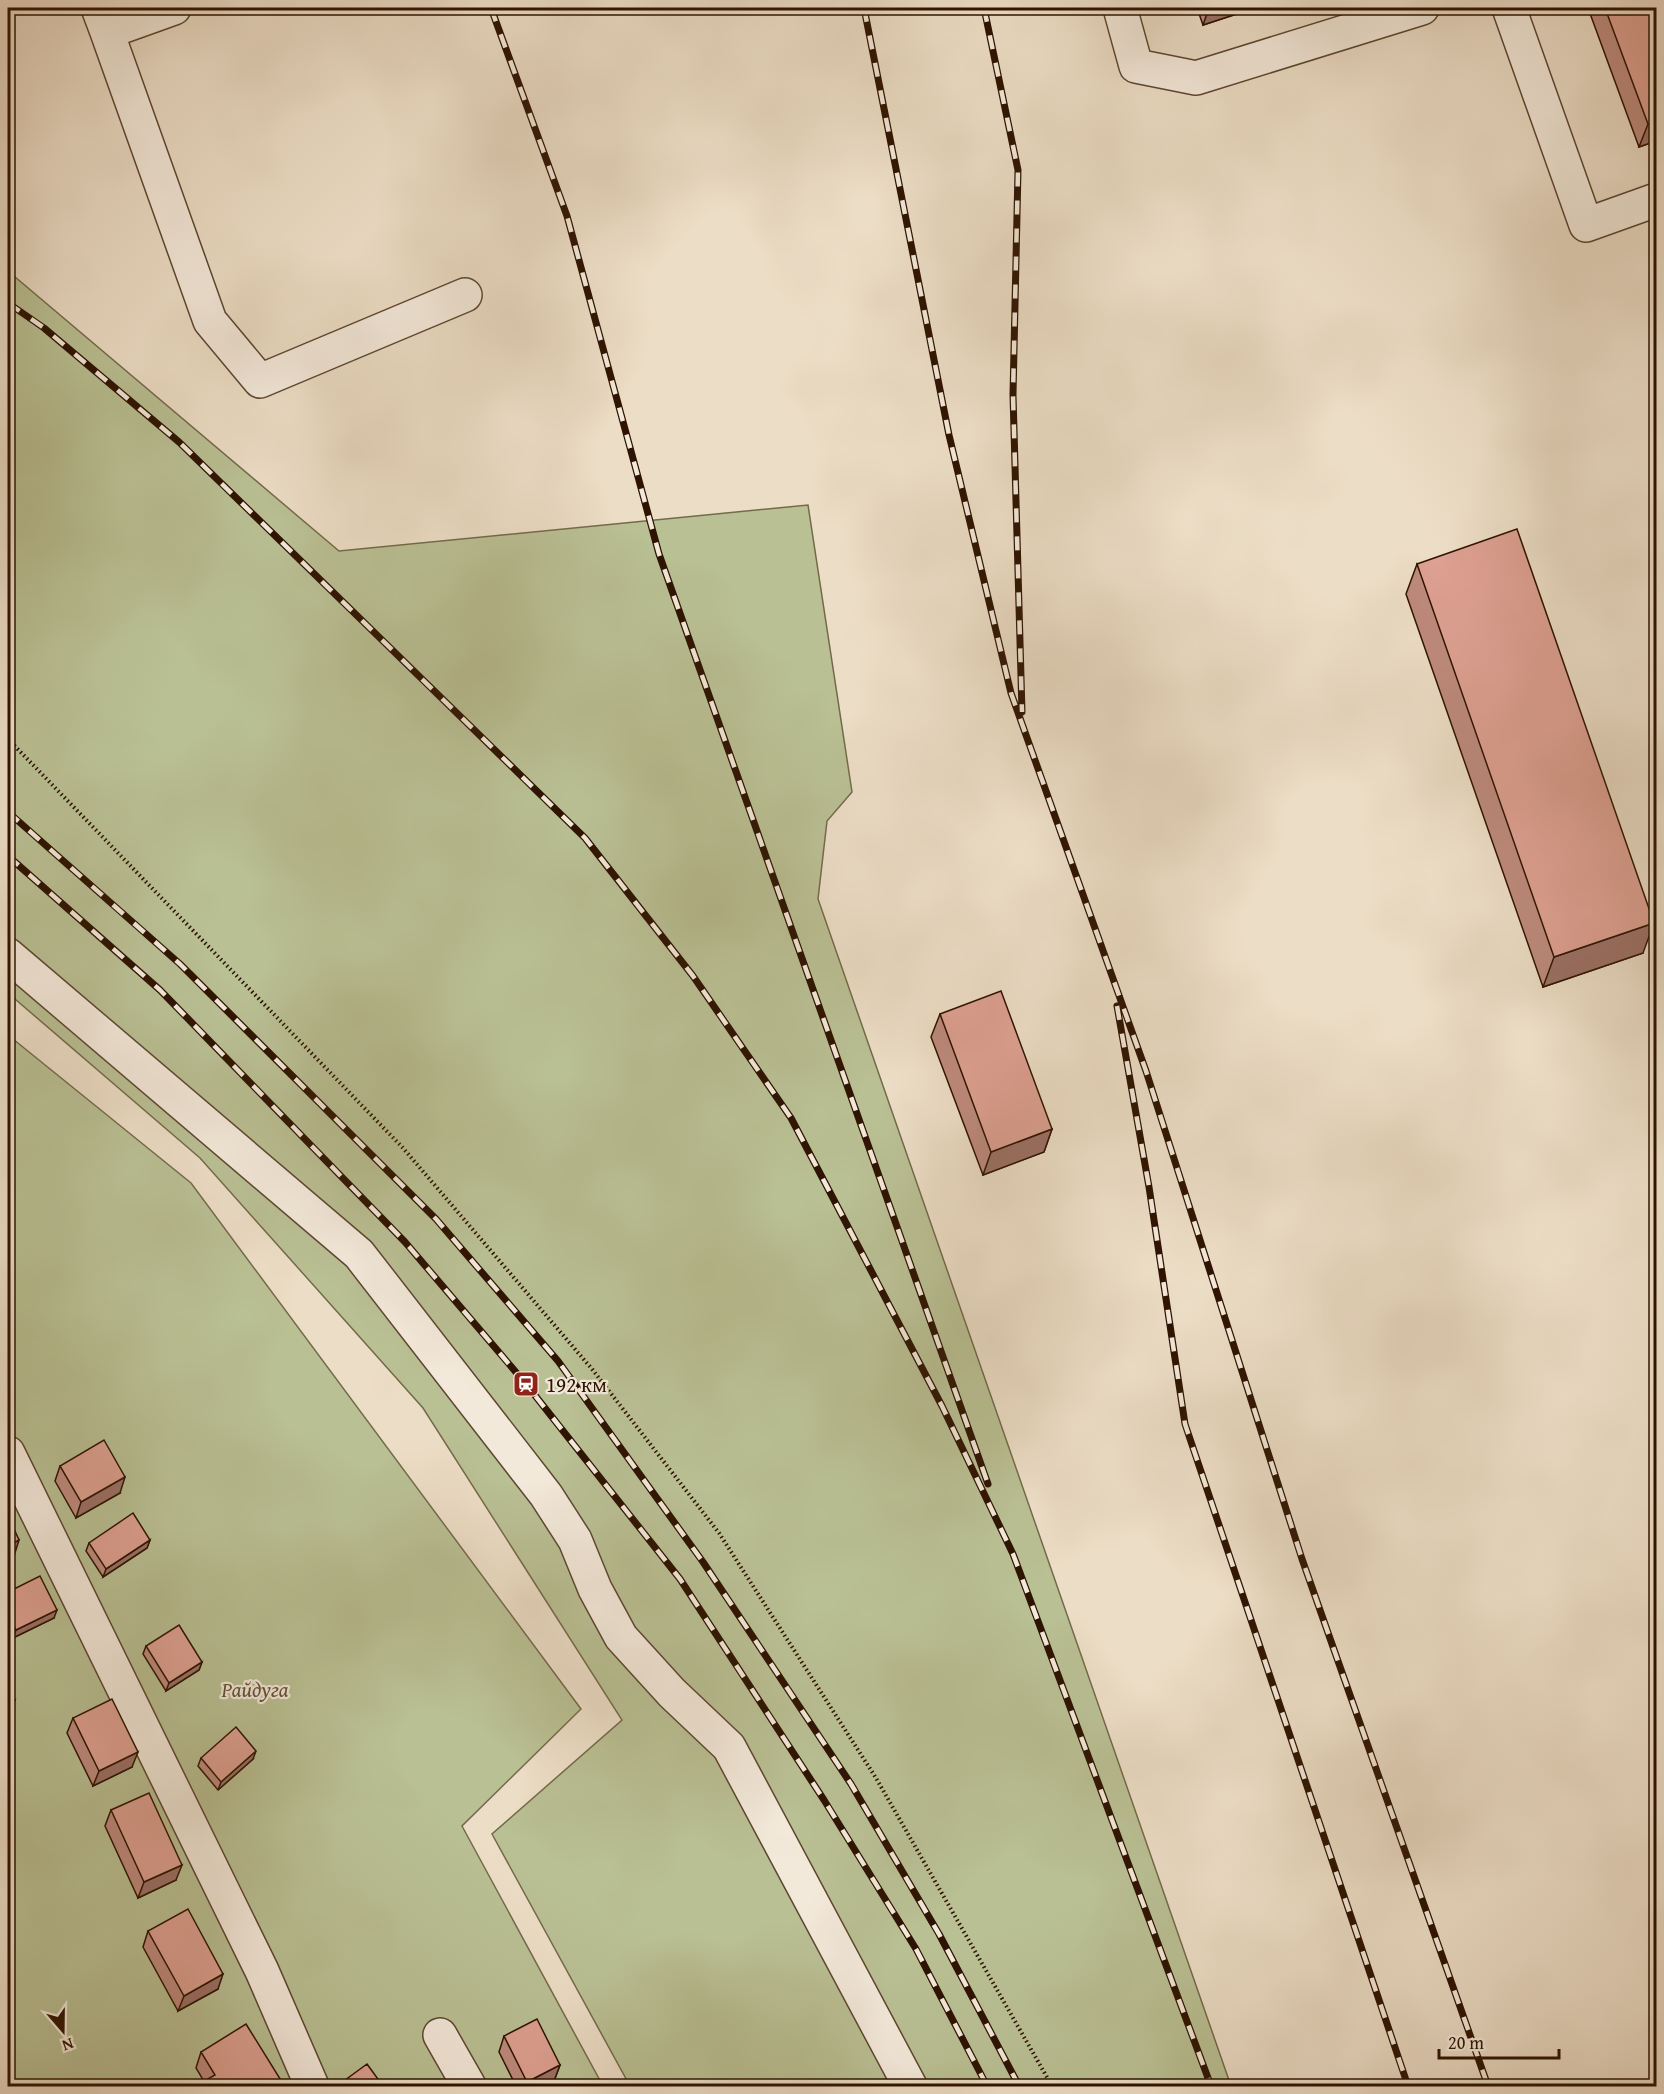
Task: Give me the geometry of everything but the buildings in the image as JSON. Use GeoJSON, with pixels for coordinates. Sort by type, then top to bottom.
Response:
{"type":"FeatureCollection","features":[{"type":"Feature","properties":{"kind":"lane"},"geometry":{"type":"LineString","coordinates":[[174,8],[101,28],[210,321],[260,381],[465,295]]}},
{"type":"Feature","properties":{"kind":"lane"},"geometry":{"type":"LineString","coordinates":[[1120,8],[1136,66],[1196,78],[1422,8]]}},
{"type":"Feature","properties":{"kind":"lane"},"geometry":{"type":"LineString","coordinates":[[1509,8],[1586,225],[1656,200]]}},
{"type":"Feature","properties":{"kind":"lane"},"geometry":{"type":"LineString","coordinates":[[8,955],[359,1254],[546,1495],[575,1540],[595,1589],[621,1637],[672,1693],[729,1747],[910,2086]]}},
{"type":"Feature","properties":{"kind":"lane"},"geometry":{"type":"LineString","coordinates":[[8,1453],[262,1971],[312,2086]]}},
{"type":"Feature","properties":{"kind":"lane"},"geometry":{"type":"LineString","coordinates":[[440,2035],[469,2086]]}},
{"type":"Feature","properties":{"kind":"path"},"geometry":{"type":"LineString","coordinates":[[8,739],[403,1148],[606,1387],[719,1533],[876,1778],[1052,2086]]}},
{"type":"Feature","properties":{"kind":"green space"},"geometry":{"type":"Polygon","coordinates":[[[8,271],[339,551],[808,505],[852,792],[827,821],[818,899],[1231,2086],[630,2086],[492,1834],[622,1720],[423,1408],[200,1158],[8,993],[8,271]]]}},
{"type":"Feature","properties":{"kind":"green space","name":"Райдуга"},"geometry":{"type":"Polygon","coordinates":[[[8,1035],[191,1183],[581,1709],[462,1826],[603,2086],[8,2086],[8,1035]]]}},
{"type":"Feature","properties":{"kind":"railway"},"geometry":{"type":"LineString","coordinates":[[491,8],[567,216],[659,554],[988,1484]]}},
{"type":"Feature","properties":{"kind":"railway"},"geometry":{"type":"LineString","coordinates":[[864,8],[949,435],[1011,693],[1146,1071],[1302,1559],[1488,2086]]}},
{"type":"Feature","properties":{"kind":"railway"},"geometry":{"type":"LineString","coordinates":[[984,8],[1018,170],[1013,395],[1022,712]]}},
{"type":"Feature","properties":{"kind":"railway"},"geometry":{"type":"LineString","coordinates":[[8,303],[44,328],[179,442],[585,838],[693,976],[791,1118],[942,1406],[1013,1554],[1211,2086]]}},
{"type":"Feature","properties":{"kind":"railway"},"geometry":{"type":"LineString","coordinates":[[8,812],[180,964],[436,1219],[558,1361],[703,1562],[851,1784],[939,1934],[1019,2086]]}},
{"type":"Feature","properties":{"kind":"railway"},"geometry":{"type":"LineString","coordinates":[[8,856],[160,990],[405,1242],[526,1384],[680,1579],[824,1800],[916,1949],[987,2086]]}},
{"type":"Feature","properties":{"kind":"railway"},"geometry":{"type":"LineString","coordinates":[[1117,1006],[1149,1187],[1185,1424],[1408,2086]]}},
{"type":"Feature","properties":{"kind":"place","name":"192 км"},"geometry":{"type":"Point","coordinates":[526,1384]}}]}
